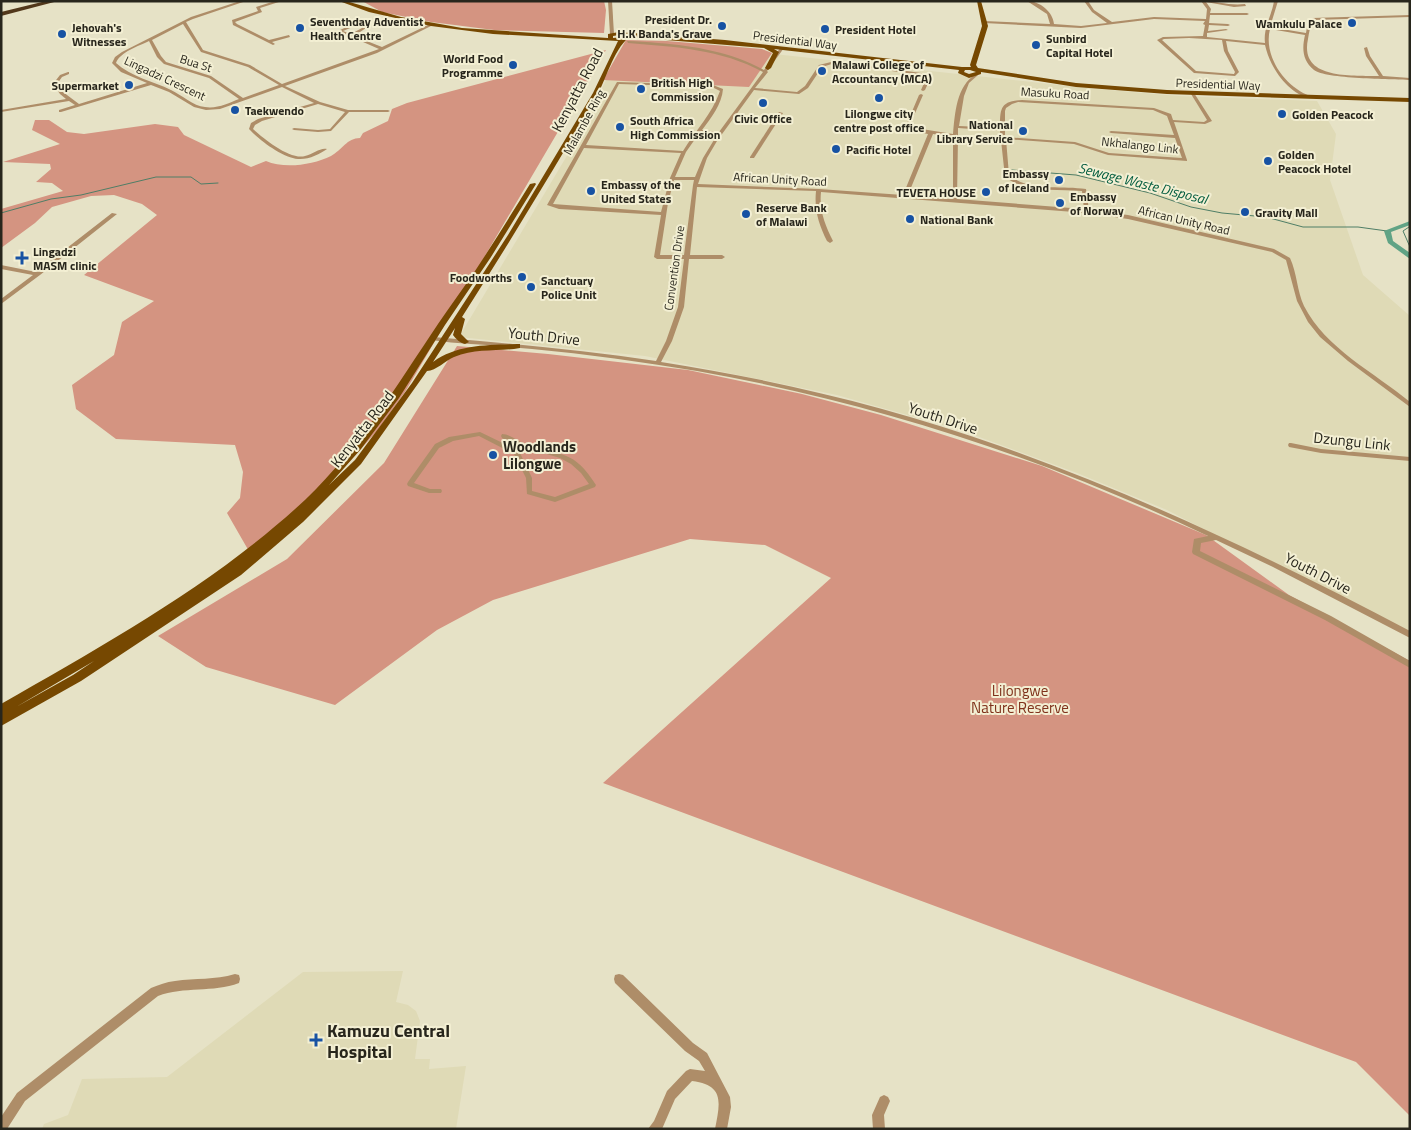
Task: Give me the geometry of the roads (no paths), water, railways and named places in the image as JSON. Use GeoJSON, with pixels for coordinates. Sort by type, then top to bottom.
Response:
{"type":"FeatureCollection","features":[{"type":"Feature","properties":{"kind":"highway"},"geometry":{"type":"LineString","coordinates":[[1,14],[55,1]]}},
{"type":"Feature","properties":{"kind":"main road","name":"Presidential Way"},"geometry":{"type":"LineString","coordinates":[[341,1],[383,15],[431,25],[498,33],[611,37]]}},
{"type":"Feature","properties":{"kind":"main road","name":"Presidential Way"},"geometry":{"type":"LineString","coordinates":[[346,1],[399,17],[477,30],[706,42],[790,49],[962,71]]}},
{"type":"Feature","properties":{"kind":"main road"},"geometry":{"type":"LineString","coordinates":[[976,72],[973,67],[984,33],[984,22],[979,1]]}},
{"type":"Feature","properties":{"kind":"main road"},"geometry":{"type":"LineString","coordinates":[[590,37],[606,41],[612,51]]}},
{"type":"Feature","properties":{"kind":"main road","name":"Kenyatta Road"},"geometry":{"type":"LineString","coordinates":[[1,721],[77,678],[232,570],[331,492],[358,462],[415,384],[444,340],[498,256],[578,124],[596,93],[612,51],[614,43],[611,37]]}},
{"type":"Feature","properties":{"kind":"main road","name":"Presidential Way"},"geometry":{"type":"LineString","coordinates":[[625,38],[737,43],[1088,86],[1193,94],[1410,100]]}},
{"type":"Feature","properties":{"kind":"main road","name":"Kenyatta Road"},"geometry":{"type":"LineString","coordinates":[[268,542],[343,465],[395,398],[546,164],[612,51],[625,38]]}},
{"type":"Feature","properties":{"kind":"main road"},"geometry":{"type":"LineString","coordinates":[[737,43],[784,45],[790,49]]}},
{"type":"Feature","properties":{"kind":"main road"},"geometry":{"type":"LineString","coordinates":[[767,70],[776,52],[768,48]]}},
{"type":"Feature","properties":{"kind":"main road"},"geometry":{"type":"LineString","coordinates":[[775,56],[786,51],[825,55]]}},
{"type":"Feature","properties":{"kind":"main road"},"geometry":{"type":"LineString","coordinates":[[962,71],[976,57]]}},
{"type":"Feature","properties":{"kind":"main road"},"geometry":{"type":"LineString","coordinates":[[462,311],[457,335],[465,342]]}},
{"type":"Feature","properties":{"kind":"main road"},"geometry":{"type":"LineString","coordinates":[[415,384],[428,369],[448,355],[479,347],[517,346]]}},
{"type":"Feature","properties":{"kind":"main road","name":"Kenyatta Road"},"geometry":{"type":"LineString","coordinates":[[1,710],[232,570]]}},
{"type":"Feature","properties":{"kind":"street"},"geometry":{"type":"LineString","coordinates":[[230,1],[235,4]]}},
{"type":"Feature","properties":{"kind":"street","name":"Lingadzi Crescent"},"geometry":{"type":"LineString","coordinates":[[244,1],[205,12],[184,22],[120,55],[114,63],[122,70],[201,108],[218,108],[283,86],[383,48],[431,25]]}},
{"type":"Feature","properties":{"kind":"street"},"geometry":{"type":"LineString","coordinates":[[273,44],[235,25],[234,21],[261,11],[257,8],[280,1]]}},
{"type":"Feature","properties":{"kind":"street"},"geometry":{"type":"LineString","coordinates":[[610,1],[611,37]]}},
{"type":"Feature","properties":{"kind":"street"},"geometry":{"type":"LineString","coordinates":[[1029,1],[1050,14],[1053,18],[1052,26]]}},
{"type":"Feature","properties":{"kind":"street"},"geometry":{"type":"LineString","coordinates":[[1086,1],[1093,11],[1112,24]]}},
{"type":"Feature","properties":{"kind":"street"},"geometry":{"type":"LineString","coordinates":[[1203,1],[1222,2],[1235,7],[1245,5]]}},
{"type":"Feature","properties":{"kind":"street"},"geometry":{"type":"LineString","coordinates":[[1203,1],[1208,8],[1205,37]]}},
{"type":"Feature","properties":{"kind":"street"},"geometry":{"type":"LineString","coordinates":[[1276,1],[1268,28],[1266,44],[1274,64],[1295,92],[1308,97]]}},
{"type":"Feature","properties":{"kind":"street"},"geometry":{"type":"LineString","coordinates":[[1208,14],[1247,14]]}},
{"type":"Feature","properties":{"kind":"street"},"geometry":{"type":"LineString","coordinates":[[1410,16],[1312,19],[1304,48],[1306,58],[1316,70],[1332,75],[1410,79]]}},
{"type":"Feature","properties":{"kind":"street"},"geometry":{"type":"LineString","coordinates":[[984,22],[1088,27],[1159,18],[1206,22],[1227,27],[1205,32]]}},
{"type":"Feature","properties":{"kind":"street"},"geometry":{"type":"LineString","coordinates":[[184,22],[202,51],[249,66],[283,86],[318,103],[348,111],[388,112]]}},
{"type":"Feature","properties":{"kind":"street"},"geometry":{"type":"LineString","coordinates":[[612,24],[615,30],[625,38],[717,53],[767,70]]}},
{"type":"Feature","properties":{"kind":"street"},"geometry":{"type":"LineString","coordinates":[[351,36],[365,26],[356,25],[340,31],[351,36],[383,48]]}},
{"type":"Feature","properties":{"kind":"street"},"geometry":{"type":"LineString","coordinates":[[1268,28],[1307,34]]}},
{"type":"Feature","properties":{"kind":"street"},"geometry":{"type":"LineString","coordinates":[[268,42],[289,36]]}},
{"type":"Feature","properties":{"kind":"street"},"geometry":{"type":"LineString","coordinates":[[1224,39],[1226,51],[1237,72],[1235,75],[1195,72],[1159,40],[1179,37],[1205,37],[1224,39],[1266,44]]}},
{"type":"Feature","properties":{"kind":"street","name":"Bua St"},"geometry":{"type":"LineString","coordinates":[[150,39],[159,57],[165,63],[210,77],[243,100]]}},
{"type":"Feature","properties":{"kind":"street"},"geometry":{"type":"LineString","coordinates":[[1366,48],[1368,56],[1382,78]]}},
{"type":"Feature","properties":{"kind":"street","name":"Convention Drive"},"geometry":{"type":"LineString","coordinates":[[658,363],[679,314],[684,293],[696,182],[705,158],[781,49]]}},
{"type":"Feature","properties":{"kind":"street"},"geometry":{"type":"LineString","coordinates":[[753,89],[798,94],[806,87],[820,66],[835,62],[922,74],[928,79],[907,128],[956,136]]}},
{"type":"Feature","properties":{"kind":"street"},"geometry":{"type":"LineString","coordinates":[[955,201],[956,127],[958,104],[965,78],[962,71]]}},
{"type":"Feature","properties":{"kind":"street"},"geometry":{"type":"LineString","coordinates":[[964,84],[976,72]]}},
{"type":"Feature","properties":{"kind":"street"},"geometry":{"type":"LineString","coordinates":[[68,73],[61,76],[55,84],[61,94],[79,106]]}},
{"type":"Feature","properties":{"kind":"street","name":"Malambe Ring"},"geometry":{"type":"LineString","coordinates":[[664,214],[550,205],[615,86],[622,82],[720,88],[722,90],[716,109],[684,152],[672,178],[664,214],[657,257],[687,257]]}},
{"type":"Feature","properties":{"kind":"street"},"geometry":{"type":"LineString","coordinates":[[61,111],[152,83]]}},
{"type":"Feature","properties":{"kind":"street"},"geometry":{"type":"LineString","coordinates":[[1290,96],[1294,95],[1295,92]]}},
{"type":"Feature","properties":{"kind":"street"},"geometry":{"type":"LineString","coordinates":[[1111,132],[1177,137],[1172,121],[1205,123],[1210,121],[1193,94]]}},
{"type":"Feature","properties":{"kind":"street"},"geometry":{"type":"LineString","coordinates":[[1,111],[70,100]]}},
{"type":"Feature","properties":{"kind":"street","name":"Masuku Road"},"geometry":{"type":"LineString","coordinates":[[1087,211],[1084,190],[1024,185],[1007,176],[1003,108],[1007,104],[1020,101],[1154,109],[1167,113],[1172,121]]}},
{"type":"Feature","properties":{"kind":"street"},"geometry":{"type":"LineString","coordinates":[[318,103],[260,120],[253,124],[251,129],[287,154],[296,158],[309,156],[325,149]]}},
{"type":"Feature","properties":{"kind":"street"},"geometry":{"type":"LineString","coordinates":[[294,129],[330,130],[335,127],[348,111]]}},
{"type":"Feature","properties":{"kind":"street"},"geometry":{"type":"LineString","coordinates":[[752,156],[781,113]]}},
{"type":"Feature","properties":{"kind":"street"},"geometry":{"type":"LineString","coordinates":[[956,127],[1004,130]]}},
{"type":"Feature","properties":{"kind":"street"},"geometry":{"type":"LineString","coordinates":[[699,131],[720,134]]}},
{"type":"Feature","properties":{"kind":"street"},"geometry":{"type":"LineString","coordinates":[[905,196],[931,133]]}},
{"type":"Feature","properties":{"kind":"street","name":"Nkhalango Link"},"geometry":{"type":"LineString","coordinates":[[1004,138],[1072,143],[1108,154],[1185,160],[1177,137]]}},
{"type":"Feature","properties":{"kind":"street"},"geometry":{"type":"LineString","coordinates":[[582,146],[684,152]]}},
{"type":"Feature","properties":{"kind":"street","name":"African Unity Road"},"geometry":{"type":"LineString","coordinates":[[672,178],[696,182],[1087,211],[1128,217],[1274,251],[1284,255],[1289,261],[1300,304],[1315,328],[1332,345],[1410,405]]}},
{"type":"Feature","properties":{"kind":"street"},"geometry":{"type":"LineString","coordinates":[[819,190],[817,202],[818,215],[830,242]]}},
{"type":"Feature","properties":{"kind":"street"},"geometry":{"type":"LineString","coordinates":[[1,302],[114,214]]}},
{"type":"Feature","properties":{"kind":"street"},"geometry":{"type":"LineString","coordinates":[[687,257],[722,257]]}},
{"type":"Feature","properties":{"kind":"street"},"geometry":{"type":"LineString","coordinates":[[1,267],[38,274]]}},
{"type":"Feature","properties":{"kind":"street","name":"Youth Drive"},"geometry":{"type":"LineString","coordinates":[[433,339],[517,346],[658,363],[711,372],[830,397],[934,427],[1098,485],[1216,536],[1307,580],[1410,635]]}},
{"type":"Feature","properties":{"kind":"street"},"geometry":{"type":"LineString","coordinates":[[439,491],[410,484],[437,446],[451,439],[480,434],[517,453],[529,478],[529,492],[555,500],[594,485],[587,474],[562,454],[512,442],[504,436]]}},
{"type":"Feature","properties":{"kind":"street","name":"Dzungu Link"},"geometry":{"type":"LineString","coordinates":[[1291,445],[1321,451],[1410,459]]}},
{"type":"Feature","properties":{"kind":"street"},"geometry":{"type":"LineString","coordinates":[[1216,536],[1197,541],[1196,552],[1328,618],[1410,665]]}},
{"type":"Feature","properties":{"kind":"street"},"geometry":{"type":"LineString","coordinates":[[1,1127],[21,1097],[155,992],[178,985],[222,984],[235,979]]}},
{"type":"Feature","properties":{"kind":"street"},"geometry":{"type":"LineString","coordinates":[[619,979],[689,1047],[703,1057],[724,1097],[725,1107],[722,1129]]}},
{"type":"Feature","properties":{"kind":"street"},"geometry":{"type":"LineString","coordinates":[[654,1129],[671,1095],[690,1075],[705,1077],[718,1085]]}},
{"type":"Feature","properties":{"kind":"street"},"geometry":{"type":"LineString","coordinates":[[879,1129],[878,1115],[884,1102]]}},
{"type":"Feature","properties":{"kind":"waterway","name":"Sewage Waste Disposal"},"geometry":{"type":"LineString","coordinates":[[1012,170],[1076,175],[1150,193],[1191,207],[1222,213],[1266,217],[1303,227],[1358,227],[1387,231]]}},
{"type":"Feature","properties":{"kind":"waterway"},"geometry":{"type":"LineString","coordinates":[[1,213],[51,199],[81,195],[156,177],[191,177],[201,184],[218,183]]}},
{"type":"Feature","properties":{"kind":"waterway"},"geometry":{"type":"LineString","coordinates":[[1410,223],[1387,231],[1390,242],[1410,257]]}},
{"type":"Feature","properties":{"kind":"waterway"},"geometry":{"type":"LineString","coordinates":[[1409,227],[1403,231],[1410,247]]}},
{"type":"Feature","properties":{"kind":"place","name":"Wamkulu Palace"},"geometry":{"type":"Point","coordinates":[1352,23]}},
{"type":"Feature","properties":{"kind":"place","name":"President Dr. H.K Banda's Grave"},"geometry":{"type":"Point","coordinates":[722,26]}},
{"type":"Feature","properties":{"kind":"place","name":"Seventhday Adventist Health Centre"},"geometry":{"type":"Point","coordinates":[300,28]}},
{"type":"Feature","properties":{"kind":"place","name":"President Hotel"},"geometry":{"type":"Point","coordinates":[825,29]}},
{"type":"Feature","properties":{"kind":"place","name":"Jehovah's Witnesses"},"geometry":{"type":"Point","coordinates":[62,34]}},
{"type":"Feature","properties":{"kind":"place","name":"Sunbird Capital Hotel"},"geometry":{"type":"Point","coordinates":[1036,45]}},
{"type":"Feature","properties":{"kind":"place","name":"World Food Programme"},"geometry":{"type":"Point","coordinates":[513,65]}},
{"type":"Feature","properties":{"kind":"place","name":"Malawi College of Accountancy (MCA)"},"geometry":{"type":"Point","coordinates":[822,71]}},
{"type":"Feature","properties":{"kind":"place","name":"Supermarket"},"geometry":{"type":"Point","coordinates":[129,85]}},
{"type":"Feature","properties":{"kind":"place","name":"British High Commission"},"geometry":{"type":"Point","coordinates":[641,89]}},
{"type":"Feature","properties":{"kind":"place","name":"Lilongwe city centre post office"},"geometry":{"type":"Point","coordinates":[879,98]}},
{"type":"Feature","properties":{"kind":"place","name":"Civic Office"},"geometry":{"type":"Point","coordinates":[763,103]}},
{"type":"Feature","properties":{"kind":"place","name":"Taekwendo"},"geometry":{"type":"Point","coordinates":[235,110]}},
{"type":"Feature","properties":{"kind":"place","name":"Golden Peacock"},"geometry":{"type":"Point","coordinates":[1282,114]}},
{"type":"Feature","properties":{"kind":"place","name":"South Africa High Commission"},"geometry":{"type":"Point","coordinates":[620,127]}},
{"type":"Feature","properties":{"kind":"place","name":"National Library Service"},"geometry":{"type":"Point","coordinates":[1023,131]}},
{"type":"Feature","properties":{"kind":"place","name":"Pacific Hotel"},"geometry":{"type":"Point","coordinates":[836,149]}},
{"type":"Feature","properties":{"kind":"place","name":"Golden Peacock Hotel"},"geometry":{"type":"Point","coordinates":[1268,161]}},
{"type":"Feature","properties":{"kind":"place","name":"Embassy of Iceland"},"geometry":{"type":"Point","coordinates":[1059,180]}},
{"type":"Feature","properties":{"kind":"place","name":"Embassy of the United States"},"geometry":{"type":"Point","coordinates":[591,191]}},
{"type":"Feature","properties":{"kind":"place","name":"TEVETA HOUSE"},"geometry":{"type":"Point","coordinates":[986,192]}},
{"type":"Feature","properties":{"kind":"place","name":"Embassy of Norway"},"geometry":{"type":"Point","coordinates":[1060,203]}},
{"type":"Feature","properties":{"kind":"place","name":"Gravity Mall"},"geometry":{"type":"Point","coordinates":[1245,212]}},
{"type":"Feature","properties":{"kind":"place","name":"Reserve Bank of Malawi"},"geometry":{"type":"Point","coordinates":[746,214]}},
{"type":"Feature","properties":{"kind":"place","name":"National Bank"},"geometry":{"type":"Point","coordinates":[910,219]}},
{"type":"Feature","properties":{"kind":"place","name":"Lingadzi MASM clinic"},"geometry":{"type":"Point","coordinates":[22,258]}},
{"type":"Feature","properties":{"kind":"place","name":"Foodworths"},"geometry":{"type":"Point","coordinates":[522,277]}},
{"type":"Feature","properties":{"kind":"place","name":"Sanctuary Police Unit"},"geometry":{"type":"Point","coordinates":[531,287]}},
{"type":"Feature","properties":{"kind":"place","name":"Woodlands Lilongwe"},"geometry":{"type":"Point","coordinates":[493,455]}},
{"type":"Feature","properties":{"kind":"place","name":"Kamuzu Central Hospital"},"geometry":{"type":"Point","coordinates":[316,1040]}},
{"type":"Feature","properties":{"kind":"park label","name":"Lilongwe Nature Reserve"},"geometry":{"type":"Point","coordinates":[1020,698]}}]}
